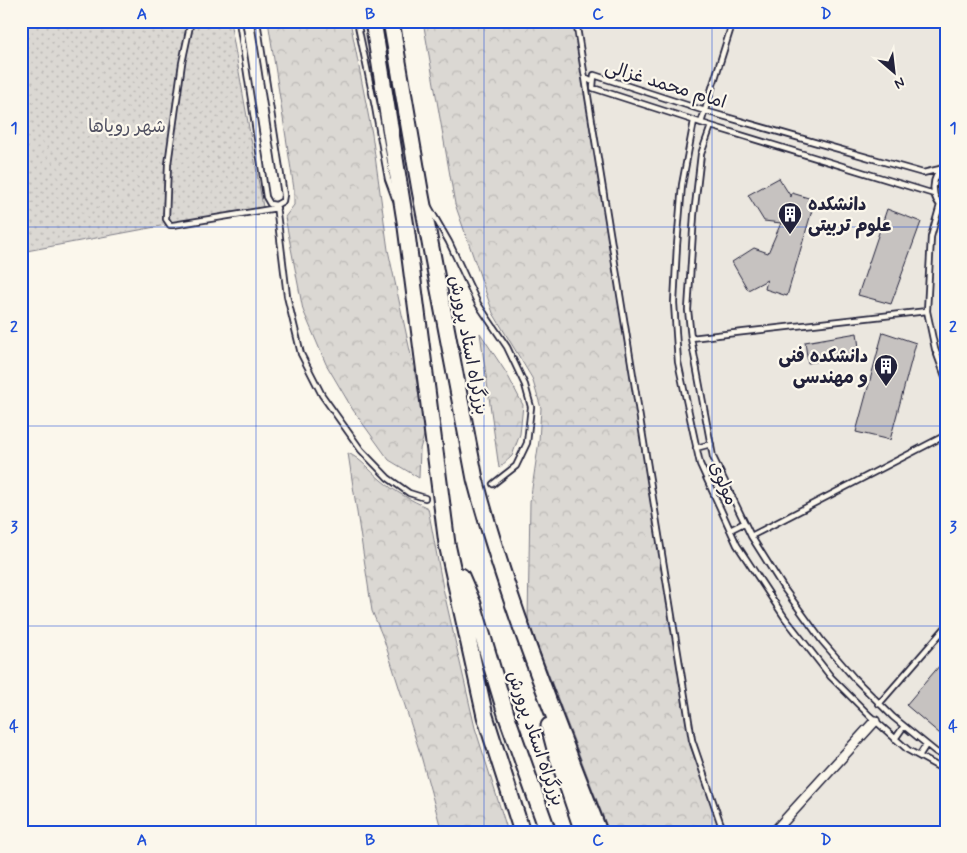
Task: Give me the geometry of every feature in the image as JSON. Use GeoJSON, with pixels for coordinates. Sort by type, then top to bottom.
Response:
{"type":"FeatureCollection","features":[{"type":"Feature","properties":{"kind":"highway","name":"بزرگراه استاد پرورش"},"geometry":{"type":"LineString","coordinates":[[373,21],[406,226],[447,544],[485,716],[522,832]]}},
{"type":"Feature","properties":{"kind":"highway","name":"بزرگراه استاد پرورش"},"geometry":{"type":"LineString","coordinates":[[392,21],[420,190],[475,479],[483,509],[536,670],[599,832]]}},
{"type":"Feature","properties":{"kind":"highway","name":"بزرگراه استاد پرورش"},"geometry":{"type":"LineString","coordinates":[[447,544],[473,604],[506,714],[548,832]]}},
{"type":"Feature","properties":{"kind":"highway","name":"بزرگراه استاد پرورش"},"geometry":{"type":"LineString","coordinates":[[536,670],[555,749],[583,832]]}},
{"type":"Feature","properties":{"kind":"street"},"geometry":{"type":"LineString","coordinates":[[774,832],[875,721]]}},
{"type":"Feature","properties":{"kind":"lane"},"geometry":{"type":"LineString","coordinates":[[191,21],[182,63],[168,164],[166,219],[170,225],[276,207],[283,201],[284,195],[257,21]]}},
{"type":"Feature","properties":{"kind":"lane"},"geometry":{"type":"LineString","coordinates":[[239,21],[266,197],[270,204],[276,207]]}},
{"type":"Feature","properties":{"kind":"lane"},"geometry":{"type":"LineString","coordinates":[[358,21],[388,179],[406,226]]}},
{"type":"Feature","properties":{"kind":"lane"},"geometry":{"type":"LineString","coordinates":[[576,21],[692,740],[725,832]]}},
{"type":"Feature","properties":{"kind":"lane"},"geometry":{"type":"LineString","coordinates":[[701,123],[733,21]]}},
{"type":"Feature","properties":{"kind":"lane","name":"امام محمد غزالی"},"geometry":{"type":"LineString","coordinates":[[934,194],[694,121],[593,88],[594,75],[705,110],[924,173],[940,169]]}},
{"type":"Feature","properties":{"kind":"lane"},"geometry":{"type":"LineString","coordinates":[[584,78],[593,82]]}},
{"type":"Feature","properties":{"kind":"lane","name":"مولوی"},"geometry":{"type":"LineString","coordinates":[[694,121],[682,185],[674,303],[678,362],[700,464],[737,546],[785,618],[831,677],[875,721],[908,750],[946,771]]}},
{"type":"Feature","properties":{"kind":"lane","name":"مولوی"},"geometry":{"type":"LineString","coordinates":[[711,126],[701,154],[694,215],[688,310],[691,338],[713,456],[751,536],[782,587],[822,640],[879,704],[926,745],[946,757]]}},
{"type":"Feature","properties":{"kind":"lane"},"geometry":{"type":"LineString","coordinates":[[946,163],[940,169],[933,184],[934,194],[946,211]]}},
{"type":"Feature","properties":{"kind":"lane"},"geometry":{"type":"LineString","coordinates":[[420,190],[449,242],[478,304],[507,347],[525,385],[531,407],[527,443],[516,466],[493,484]]}},
{"type":"Feature","properties":{"kind":"lane"},"geometry":{"type":"LineString","coordinates":[[940,205],[932,238],[927,311],[935,349],[946,379]]}},
{"type":"Feature","properties":{"kind":"lane"},"geometry":{"type":"LineString","coordinates":[[276,207],[287,296],[301,354],[322,395],[361,450],[388,478],[409,493],[426,498]]}},
{"type":"Feature","properties":{"kind":"lane"},"geometry":{"type":"LineString","coordinates":[[691,338],[927,311]]}},
{"type":"Feature","properties":{"kind":"lane"},"geometry":{"type":"LineString","coordinates":[[751,536],[946,435]]}},
{"type":"Feature","properties":{"kind":"lane"},"geometry":{"type":"LineString","coordinates":[[696,448],[710,444]]}},
{"type":"Feature","properties":{"kind":"lane"},"geometry":{"type":"LineString","coordinates":[[730,530],[744,523]]}},
{"type":"Feature","properties":{"kind":"lane"},"geometry":{"type":"LineString","coordinates":[[879,704],[946,627]]}},
{"type":"Feature","properties":{"kind":"lane"},"geometry":{"type":"LineString","coordinates":[[895,739],[904,726]]}},
{"type":"Feature","properties":{"kind":"lane"},"geometry":{"type":"LineString","coordinates":[[919,756],[926,745]]}},
{"type":"Feature","properties":{"kind":"shaded area"},"geometry":{"type":"Polygon","coordinates":[[[573,21],[946,21],[946,832],[723,832],[690,747],[573,21]]]}},
{"type":"Feature","properties":{"kind":"green space","name":"شهر رویاها"},"geometry":{"type":"Polygon","coordinates":[[[21,21],[230,21],[263,207],[21,252],[21,21]]]}},
{"type":"Feature","properties":{"kind":"green space"},"geometry":{"type":"Polygon","coordinates":[[[268,21],[350,21],[372,134],[388,250],[422,406],[425,432],[420,449],[419,478],[389,460],[353,410],[326,364],[303,310],[285,217],[294,205],[294,189],[268,21]]]}},
{"type":"Feature","properties":{"kind":"green space"},"geometry":{"type":"Polygon","coordinates":[[[423,21],[573,21],[690,746],[723,832],[609,832],[528,621],[530,502],[539,441],[541,408],[532,378],[493,313],[455,204],[423,21]]]}},
{"type":"Feature","properties":{"kind":"green space"},"geometry":{"type":"Polygon","coordinates":[[[480,333],[507,374],[523,405],[520,434],[512,456],[499,468],[480,333]]]}},
{"type":"Feature","properties":{"kind":"green space"},"geometry":{"type":"Polygon","coordinates":[[[348,453],[353,455],[392,488],[428,508],[443,588],[475,728],[508,832],[442,832],[421,756],[384,640],[372,611],[348,453]]]}},
{"type":"Feature","properties":{"kind":"building","name":"دانشکده علوم تربیتی"},"geometry":{"type":"Polygon","coordinates":[[[779,178],[791,197],[792,193],[815,200],[787,296],[765,289],[767,280],[748,290],[732,262],[754,248],[768,253],[781,223],[764,221],[748,195],[779,178]]]}},
{"type":"Feature","properties":{"kind":"building"},"geometry":{"type":"Polygon","coordinates":[[[887,209],[921,222],[891,304],[858,295],[887,209]]]}},
{"type":"Feature","properties":{"kind":"building","name":"دانشکده فنی و مهندسی"},"geometry":{"type":"Polygon","coordinates":[[[883,332],[916,343],[890,440],[856,432],[883,332]]]}},
{"type":"Feature","properties":{"kind":"building"},"geometry":{"type":"Polygon","coordinates":[[[857,333],[860,355],[808,363],[805,342],[857,333]]]}},
{"type":"Feature","properties":{"kind":"building"},"geometry":{"type":"Polygon","coordinates":[[[946,658],[946,739],[906,705],[946,658]]]}},
{"type":"Feature","properties":{"kind":"place","name":"دانشکده علوم تربیتی"},"geometry":{"type":"Point","coordinates":[790,235]}},
{"type":"Feature","properties":{"kind":"place","name":"دانشکده فنی و مهندسی"},"geometry":{"type":"Point","coordinates":[886,387]}}]}
